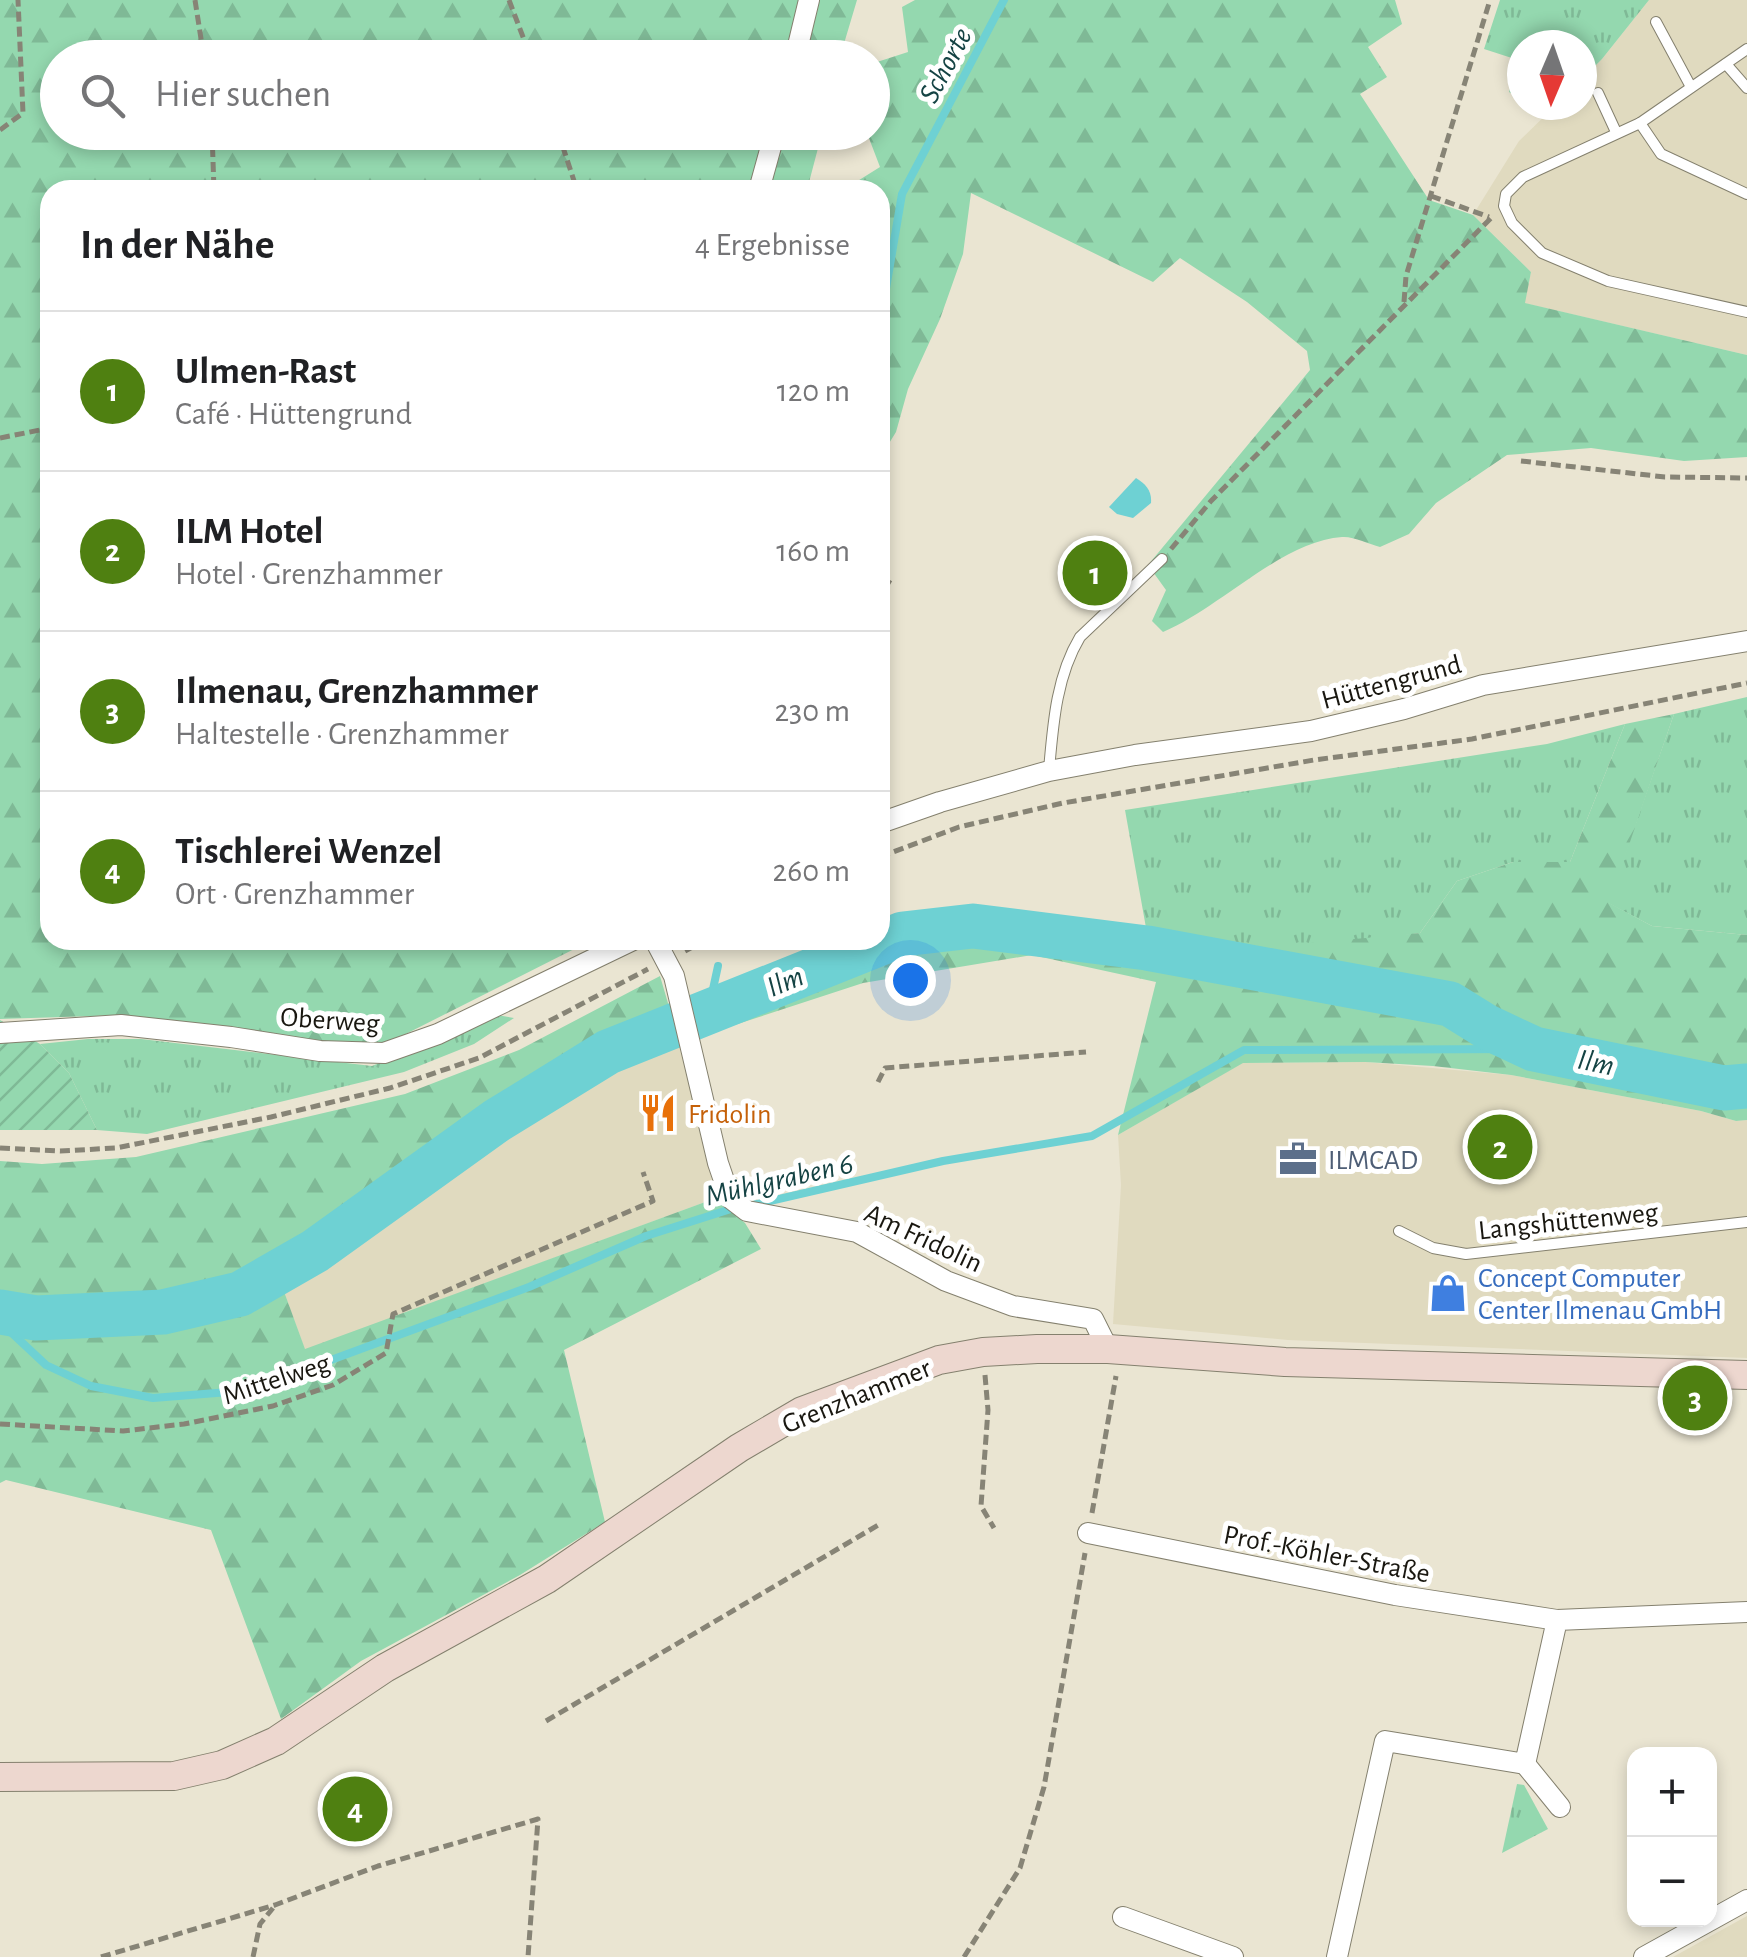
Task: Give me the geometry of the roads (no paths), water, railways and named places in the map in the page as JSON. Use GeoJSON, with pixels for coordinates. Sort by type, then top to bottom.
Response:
{"type":"FeatureCollection","features":[{"type":"Feature","properties":{"kind":"main road","name":"Grenzhammer"},"geometry":{"type":"LineString","coordinates":[[0,1777],[157,1777],[222,1765],[276,1740],[385,1668],[547,1578],[739,1448],[802,1411],[939,1360],[984,1352],[1108,1350],[1303,1362],[1747,1375]]}},
{"type":"Feature","properties":{"kind":"street"},"geometry":{"type":"LineString","coordinates":[[799,40],[809,0]]}},
{"type":"Feature","properties":{"kind":"street"},"geometry":{"type":"LineString","coordinates":[[762,180],[770,150]]}},
{"type":"Feature","properties":{"kind":"street","name":"Hüttengrund"},"geometry":{"type":"LineString","coordinates":[[890,820],[1049,772],[1135,755],[1311,731],[1483,685],[1747,640]]}},
{"type":"Feature","properties":{"kind":"street","name":"Oberweg"},"geometry":{"type":"LineString","coordinates":[[0,1034],[122,1025],[231,1036],[320,1051],[384,1053],[438,1034],[611,950]]}},
{"type":"Feature","properties":{"kind":"street","name":"Am Fridolin"},"geometry":{"type":"LineString","coordinates":[[660,950],[669,969],[715,1153],[738,1205],[856,1232],[908,1262],[1012,1306],[1093,1319],[1108,1350]]}},
{"type":"Feature","properties":{"kind":"street","name":"Prof.-Köhler-Straße"},"geometry":{"type":"LineString","coordinates":[[1088,1533],[1396,1595],[1557,1620],[1747,1612]]}},
{"type":"Feature","properties":{"kind":"street"},"geometry":{"type":"LineString","coordinates":[[1525,1764],[1557,1620]]}},
{"type":"Feature","properties":{"kind":"street"},"geometry":{"type":"LineString","coordinates":[[1337,1957],[1385,1741],[1525,1764],[1560,1808]]}},
{"type":"Feature","properties":{"kind":"street"},"geometry":{"type":"LineString","coordinates":[[1644,1957],[1747,1900]]}},
{"type":"Feature","properties":{"kind":"street"},"geometry":{"type":"LineString","coordinates":[[1124,1917],[1233,1957]]}},
{"type":"Feature","properties":{"kind":"lane"},"geometry":{"type":"LineString","coordinates":[[1656,22],[1691,87]]}},
{"type":"Feature","properties":{"kind":"lane"},"geometry":{"type":"LineString","coordinates":[[1747,49],[1640,123],[1523,177],[1506,194],[1504,206],[1512,223],[1542,253],[1608,281],[1747,312]]}},
{"type":"Feature","properties":{"kind":"lane"},"geometry":{"type":"LineString","coordinates":[[1726,64],[1747,88]]}},
{"type":"Feature","properties":{"kind":"lane"},"geometry":{"type":"LineString","coordinates":[[1598,93],[1616,132]]}},
{"type":"Feature","properties":{"kind":"lane"},"geometry":{"type":"LineString","coordinates":[[1640,123],[1661,154],[1747,194]]}},
{"type":"Feature","properties":{"kind":"lane"},"geometry":{"type":"LineString","coordinates":[[1049,772],[1054,712],[1072,649],[1162,559]]}},
{"type":"Feature","properties":{"kind":"lane","name":"Langshüttenweg"},"geometry":{"type":"LineString","coordinates":[[1399,1232],[1433,1248],[1466,1254],[1747,1222]]}},
{"type":"Feature","properties":{"kind":"water"},"geometry":{"type":"Polygon","coordinates":[[[1136,478],[1148,488],[1151,503],[1133,518],[1117,514],[1109,507],[1136,478]]]}},
{"type":"Feature","properties":{"kind":"waterway","name":"Schorte"},"geometry":{"type":"LineString","coordinates":[[890,265],[902,194],[1004,0]]}},
{"type":"Feature","properties":{"kind":"waterway","name":"Ilm"},"geometry":{"type":"LineString","coordinates":[[890,939],[903,934],[973,926],[1147,948],[1450,1004],[1534,1049],[1724,1088],[1747,1086]]}},
{"type":"Feature","properties":{"kind":"waterway","name":"Ilm"},"geometry":{"type":"LineString","coordinates":[[0,1312],[36,1318],[163,1312],[240,1294],[315,1251],[496,1121],[608,1052],[863,950]]}},
{"type":"Feature","properties":{"kind":"waterway","name":"Schorte"},"geometry":{"type":"LineString","coordinates":[[708,1012],[718,966]]}},
{"type":"Feature","properties":{"kind":"waterway","name":"Mühlgraben 6"},"geometry":{"type":"LineString","coordinates":[[753,1205],[943,1161],[1092,1136],[1244,1050],[1534,1049]]}},
{"type":"Feature","properties":{"kind":"waterway","name":"Mühlgraben 6"},"geometry":{"type":"LineString","coordinates":[[0,1322],[46,1365],[91,1386],[153,1398],[229,1392],[293,1374],[529,1287],[646,1236],[734,1208]]}},
{"type":"Feature","properties":{"kind":"place","name":"Ulmen-Rast"},"geometry":{"type":"Point","coordinates":[1095,573]}},
{"type":"Feature","properties":{"kind":"place","name":"Fridolin"},"geometry":{"type":"Point","coordinates":[658,1113]}},
{"type":"Feature","properties":{"kind":"place","name":"ILM Hotel"},"geometry":{"type":"Point","coordinates":[1500,1147]}},
{"type":"Feature","properties":{"kind":"place","name":"ILMCAD"},"geometry":{"type":"Point","coordinates":[1298,1159]}},
{"type":"Feature","properties":{"kind":"place","name":"Concept Computer Center Ilmenau GmbH"},"geometry":{"type":"Point","coordinates":[1448,1293]}},
{"type":"Feature","properties":{"kind":"place","name":"Ilmenau, Grenzhammer"},"geometry":{"type":"Point","coordinates":[1695,1398]}},
{"type":"Feature","properties":{"kind":"place","name":"Tischlerei Wenzel"},"geometry":{"type":"Point","coordinates":[355,1809]}}]}
